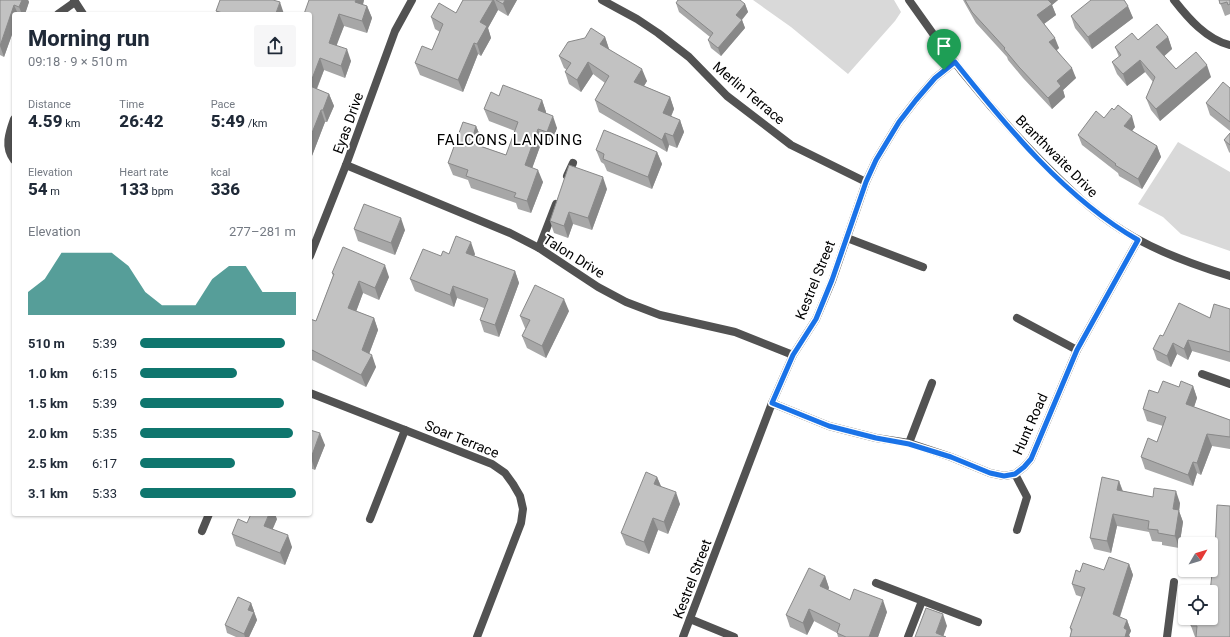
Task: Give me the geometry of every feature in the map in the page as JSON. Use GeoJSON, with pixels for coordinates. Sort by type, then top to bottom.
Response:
{"type":"FeatureCollection","features":[{"type":"Feature","properties":{"kind":"street","name":"Eyas Drive"},"geometry":{"type":"LineString","coordinates":[[312,250],[346,165],[396,31],[412,0]]}},
{"type":"Feature","properties":{"kind":"street","name":"Merlin Terrace"},"geometry":{"type":"LineString","coordinates":[[602,0],[637,19],[658,33],[689,57],[727,96],[791,145],[866,182]]}},
{"type":"Feature","properties":{"kind":"street","name":"Branthwaite Drive"},"geometry":{"type":"LineString","coordinates":[[909,0],[926,25],[955,62],[1007,125],[1054,174],[1103,217],[1138,240],[1176,257],[1230,276]]}},
{"type":"Feature","properties":{"kind":"street"},"geometry":{"type":"LineString","coordinates":[[1174,0],[1192,22],[1209,36],[1230,45]]}},
{"type":"Feature","properties":{"kind":"street"},"geometry":{"type":"LineString","coordinates":[[61,12],[75,1],[82,12]]}},
{"type":"Feature","properties":{"kind":"street","name":"Kestrel Street"},"geometry":{"type":"LineString","coordinates":[[683,637],[772,403],[793,355],[816,319],[832,280],[866,182],[880,154],[899,122],[935,78],[955,62]]}},
{"type":"Feature","properties":{"kind":"street"},"geometry":{"type":"LineString","coordinates":[[12,125],[8,136],[8,144],[12,156]]}},
{"type":"Feature","properties":{"kind":"street"},"geometry":{"type":"LineString","coordinates":[[564,184],[573,163]]}},
{"type":"Feature","properties":{"kind":"street","name":"Talon Drive"},"geometry":{"type":"LineString","coordinates":[[346,165],[510,233],[538,248],[598,287],[626,302],[660,315],[735,332],[793,355]]}},
{"type":"Feature","properties":{"kind":"street"},"geometry":{"type":"LineString","coordinates":[[538,248],[558,198]]}},
{"type":"Feature","properties":{"kind":"street"},"geometry":{"type":"LineString","coordinates":[[847,238],[923,267]]}},
{"type":"Feature","properties":{"kind":"street","name":"Hunt Road"},"geometry":{"type":"LineString","coordinates":[[772,403],[829,426],[876,438],[909,444],[951,457],[990,473],[1004,476],[1015,474],[1031,459],[1077,350],[1138,240]]}},
{"type":"Feature","properties":{"kind":"street"},"geometry":{"type":"LineString","coordinates":[[1017,318],[1077,350]]}},
{"type":"Feature","properties":{"kind":"street"},"geometry":{"type":"LineString","coordinates":[[1202,374],[1230,384]]}},
{"type":"Feature","properties":{"kind":"street"},"geometry":{"type":"LineString","coordinates":[[909,444],[932,383]]}},
{"type":"Feature","properties":{"kind":"street","name":"Soar Terrace"},"geometry":{"type":"LineString","coordinates":[[312,394],[492,464],[505,472],[520,496],[523,509],[521,523],[477,637]]}},
{"type":"Feature","properties":{"kind":"street"},"geometry":{"type":"LineString","coordinates":[[370,519],[405,430]]}},
{"type":"Feature","properties":{"kind":"street"},"geometry":{"type":"LineString","coordinates":[[1015,474],[1027,497],[1017,530]]}},
{"type":"Feature","properties":{"kind":"street"},"geometry":{"type":"LineString","coordinates":[[202,531],[208,516]]}},
{"type":"Feature","properties":{"kind":"street"},"geometry":{"type":"LineString","coordinates":[[1167,637],[1174,582]]}},
{"type":"Feature","properties":{"kind":"street"},"geometry":{"type":"LineString","coordinates":[[876,583],[978,622]]}},
{"type":"Feature","properties":{"kind":"street"},"geometry":{"type":"LineString","coordinates":[[908,637],[922,601]]}},
{"type":"Feature","properties":{"kind":"street"},"geometry":{"type":"LineString","coordinates":[[690,620],[734,637]]}},
{"type":"Feature","properties":{"kind":"shaded area"},"geometry":{"type":"Polygon","coordinates":[[[753,0],[894,0],[901,12],[895,21],[848,74],[791,27],[753,0]]]}},
{"type":"Feature","properties":{"kind":"shaded area"},"geometry":{"type":"Polygon","coordinates":[[[1178,142],[1230,172],[1230,251],[1181,234],[1163,217],[1138,204],[1178,142]]]}},
{"type":"Feature","properties":{"kind":"building"},"geometry":{"type":"Polygon","coordinates":[[[0,0],[22,0],[19,7],[14,5],[0,46],[0,0]]]}},
{"type":"Feature","properties":{"kind":"building"},"geometry":{"type":"Polygon","coordinates":[[[220,0],[273,0],[280,2],[276,12],[216,11],[220,0]]]}},
{"type":"Feature","properties":{"kind":"building"},"geometry":{"type":"Polygon","coordinates":[[[309,0],[356,0],[355,2],[367,6],[362,21],[339,14],[329,43],[347,49],[341,66],[320,58],[312,79],[312,12],[305,12],[309,0]]]}},
{"type":"Feature","properties":{"kind":"building"},"geometry":{"type":"Polygon","coordinates":[[[463,0],[493,0],[480,22],[487,26],[477,44],[474,43],[458,80],[415,63],[422,46],[432,50],[443,24],[431,17],[439,3],[456,13],[463,0]]]}},
{"type":"Feature","properties":{"kind":"building"},"geometry":{"type":"Polygon","coordinates":[[[496,0],[505,0],[503,4],[496,0]]]}},
{"type":"Feature","properties":{"kind":"building"},"geometry":{"type":"Polygon","coordinates":[[[678,0],[740,0],[745,4],[736,15],[742,20],[718,48],[708,40],[713,33],[676,3],[678,0]]]}},
{"type":"Feature","properties":{"kind":"building"},"geometry":{"type":"Polygon","coordinates":[[[965,0],[1048,0],[1052,4],[1037,15],[1055,38],[1049,42],[1072,68],[1057,81],[1061,86],[1048,98],[1019,67],[1004,49],[1005,48],[972,12],[965,0]]]}},
{"type":"Feature","properties":{"kind":"building"},"geometry":{"type":"Polygon","coordinates":[[[1091,0],[1124,0],[1128,6],[1088,37],[1071,16],[1091,0]]]}},
{"type":"Feature","properties":{"kind":"building"},"geometry":{"type":"Polygon","coordinates":[[[1219,0],[1230,0],[1230,4],[1228,5],[1227,2],[1220,4],[1219,0]]]}},
{"type":"Feature","properties":{"kind":"building"},"geometry":{"type":"Polygon","coordinates":[[[1157,24],[1168,37],[1156,47],[1176,69],[1196,52],[1207,65],[1156,109],[1146,98],[1155,77],[1140,60],[1123,74],[1112,62],[1121,55],[1115,47],[1132,33],[1138,40],[1157,24]]]}},
{"type":"Feature","properties":{"kind":"building"},"geometry":{"type":"Polygon","coordinates":[[[591,28],[605,37],[600,44],[642,69],[634,82],[670,97],[663,113],[680,120],[673,136],[665,133],[662,140],[595,100],[609,76],[588,62],[577,80],[565,72],[571,63],[559,56],[568,42],[585,38],[591,28]]]}},
{"type":"Feature","properties":{"kind":"building"},"geometry":{"type":"Polygon","coordinates":[[[1223,82],[1230,88],[1230,122],[1206,103],[1223,82]]]}},
{"type":"Feature","properties":{"kind":"building"},"geometry":{"type":"Polygon","coordinates":[[[503,85],[542,100],[538,110],[553,116],[547,132],[538,129],[525,165],[538,170],[527,201],[514,197],[516,193],[466,176],[468,170],[448,163],[463,122],[476,126],[471,143],[506,155],[518,122],[484,109],[491,92],[499,96],[503,85]]]}},
{"type":"Feature","properties":{"kind":"building"},"geometry":{"type":"Polygon","coordinates":[[[312,87],[329,94],[323,110],[321,110],[312,133],[312,87]]]}},
{"type":"Feature","properties":{"kind":"building"},"geometry":{"type":"Polygon","coordinates":[[[1118,105],[1132,116],[1124,126],[1157,146],[1138,179],[1115,165],[1116,164],[1078,135],[1096,111],[1104,118],[1112,108],[1114,110],[1118,105]]]}},
{"type":"Feature","properties":{"kind":"building"},"geometry":{"type":"Polygon","coordinates":[[[604,130],[657,152],[648,177],[603,159],[604,154],[596,150],[604,130]]]}},
{"type":"Feature","properties":{"kind":"building"},"geometry":{"type":"Polygon","coordinates":[[[1230,133],[1230,145],[1224,140],[1230,133]]]}},
{"type":"Feature","properties":{"kind":"building"},"geometry":{"type":"Polygon","coordinates":[[[569,165],[603,177],[588,218],[569,212],[564,226],[550,221],[569,165]]]}},
{"type":"Feature","properties":{"kind":"building"},"geometry":{"type":"Polygon","coordinates":[[[364,204],[401,218],[391,243],[354,229],[364,204]]]}},
{"type":"Feature","properties":{"kind":"building"},"geometry":{"type":"Polygon","coordinates":[[[456,236],[471,242],[466,253],[515,271],[495,325],[480,320],[488,299],[453,286],[450,295],[410,279],[423,249],[441,256],[443,251],[449,254],[456,236]]]}},
{"type":"Feature","properties":{"kind":"building"},"geometry":{"type":"Polygon","coordinates":[[[343,247],[385,265],[375,288],[359,281],[348,308],[374,318],[362,350],[372,355],[361,375],[312,350],[312,320],[316,321],[334,274],[332,273],[343,247]]]}},
{"type":"Feature","properties":{"kind":"building"},"geometry":{"type":"Polygon","coordinates":[[[535,285],[564,299],[542,346],[522,336],[530,320],[520,316],[535,285]]]}},
{"type":"Feature","properties":{"kind":"building"},"geometry":{"type":"Polygon","coordinates":[[[1179,303],[1210,318],[1214,304],[1230,309],[1230,352],[1188,340],[1184,349],[1173,343],[1167,356],[1153,349],[1160,335],[1163,336],[1179,303]]]}},
{"type":"Feature","properties":{"kind":"building"},"geometry":{"type":"Polygon","coordinates":[[[1163,381],[1179,387],[1181,381],[1193,386],[1186,404],[1230,420],[1230,437],[1207,434],[1197,463],[1193,462],[1188,475],[1141,457],[1148,438],[1157,442],[1166,417],[1143,409],[1149,390],[1158,393],[1163,381]]]}},
{"type":"Feature","properties":{"kind":"building"},"geometry":{"type":"Polygon","coordinates":[[[312,431],[320,433],[312,455],[312,431]]]}},
{"type":"Feature","properties":{"kind":"building"},"geometry":{"type":"Polygon","coordinates":[[[646,472],[657,477],[654,484],[676,492],[664,522],[653,518],[644,542],[621,533],[646,472]]]}},
{"type":"Feature","properties":{"kind":"building"},"geometry":{"type":"Polygon","coordinates":[[[1102,477],[1119,481],[1117,490],[1153,497],[1154,488],[1176,491],[1173,509],[1179,510],[1175,536],[1158,533],[1158,530],[1148,529],[1149,521],[1113,514],[1107,541],[1090,538],[1102,477]]]}},
{"type":"Feature","properties":{"kind":"building"},"geometry":{"type":"Polygon","coordinates":[[[1217,505],[1230,506],[1230,637],[1196,637],[1197,626],[1191,625],[1218,625],[1218,585],[1211,585],[1212,577],[1218,577],[1218,537],[1216,537],[1217,505]]]}},
{"type":"Feature","properties":{"kind":"building"},"geometry":{"type":"Polygon","coordinates":[[[250,516],[268,516],[264,526],[288,535],[280,553],[232,534],[238,519],[247,523],[250,516]]]}},
{"type":"Feature","properties":{"kind":"building"},"geometry":{"type":"Polygon","coordinates":[[[1109,557],[1129,564],[1113,614],[1127,620],[1124,628],[1127,630],[1125,637],[1070,637],[1072,629],[1070,628],[1085,588],[1072,584],[1076,570],[1080,572],[1083,563],[1104,570],[1109,557]]]}},
{"type":"Feature","properties":{"kind":"building"},"geometry":{"type":"Polygon","coordinates":[[[809,568],[825,576],[820,586],[850,600],[854,589],[883,600],[869,637],[846,637],[837,633],[840,624],[809,609],[803,623],[786,615],[809,568]]]}},
{"type":"Feature","properties":{"kind":"building"},"geometry":{"type":"Polygon","coordinates":[[[238,597],[251,603],[248,610],[254,612],[244,634],[225,625],[238,597]]]}},
{"type":"Feature","properties":{"kind":"building"},"geometry":{"type":"Polygon","coordinates":[[[926,608],[943,614],[936,633],[946,637],[915,637],[926,608]]]}},
{"type":"Feature","properties":{"kind":"district","name":"FALCONS LANDING"},"geometry":{"type":"Point","coordinates":[510,140]}},
{"type":"Feature","properties":{"kind":"route"},"geometry":{"type":"LineString","coordinates":[[955,62],[1007,125],[1054,174],[1103,217],[1138,240],[1077,350],[1031,459],[1015,474],[1004,476],[990,473],[951,457],[909,444],[876,438],[829,426],[772,403],[793,355],[816,319],[832,280],[866,182],[876,160],[899,122],[935,78],[944,70],[955,62]]}}]}
